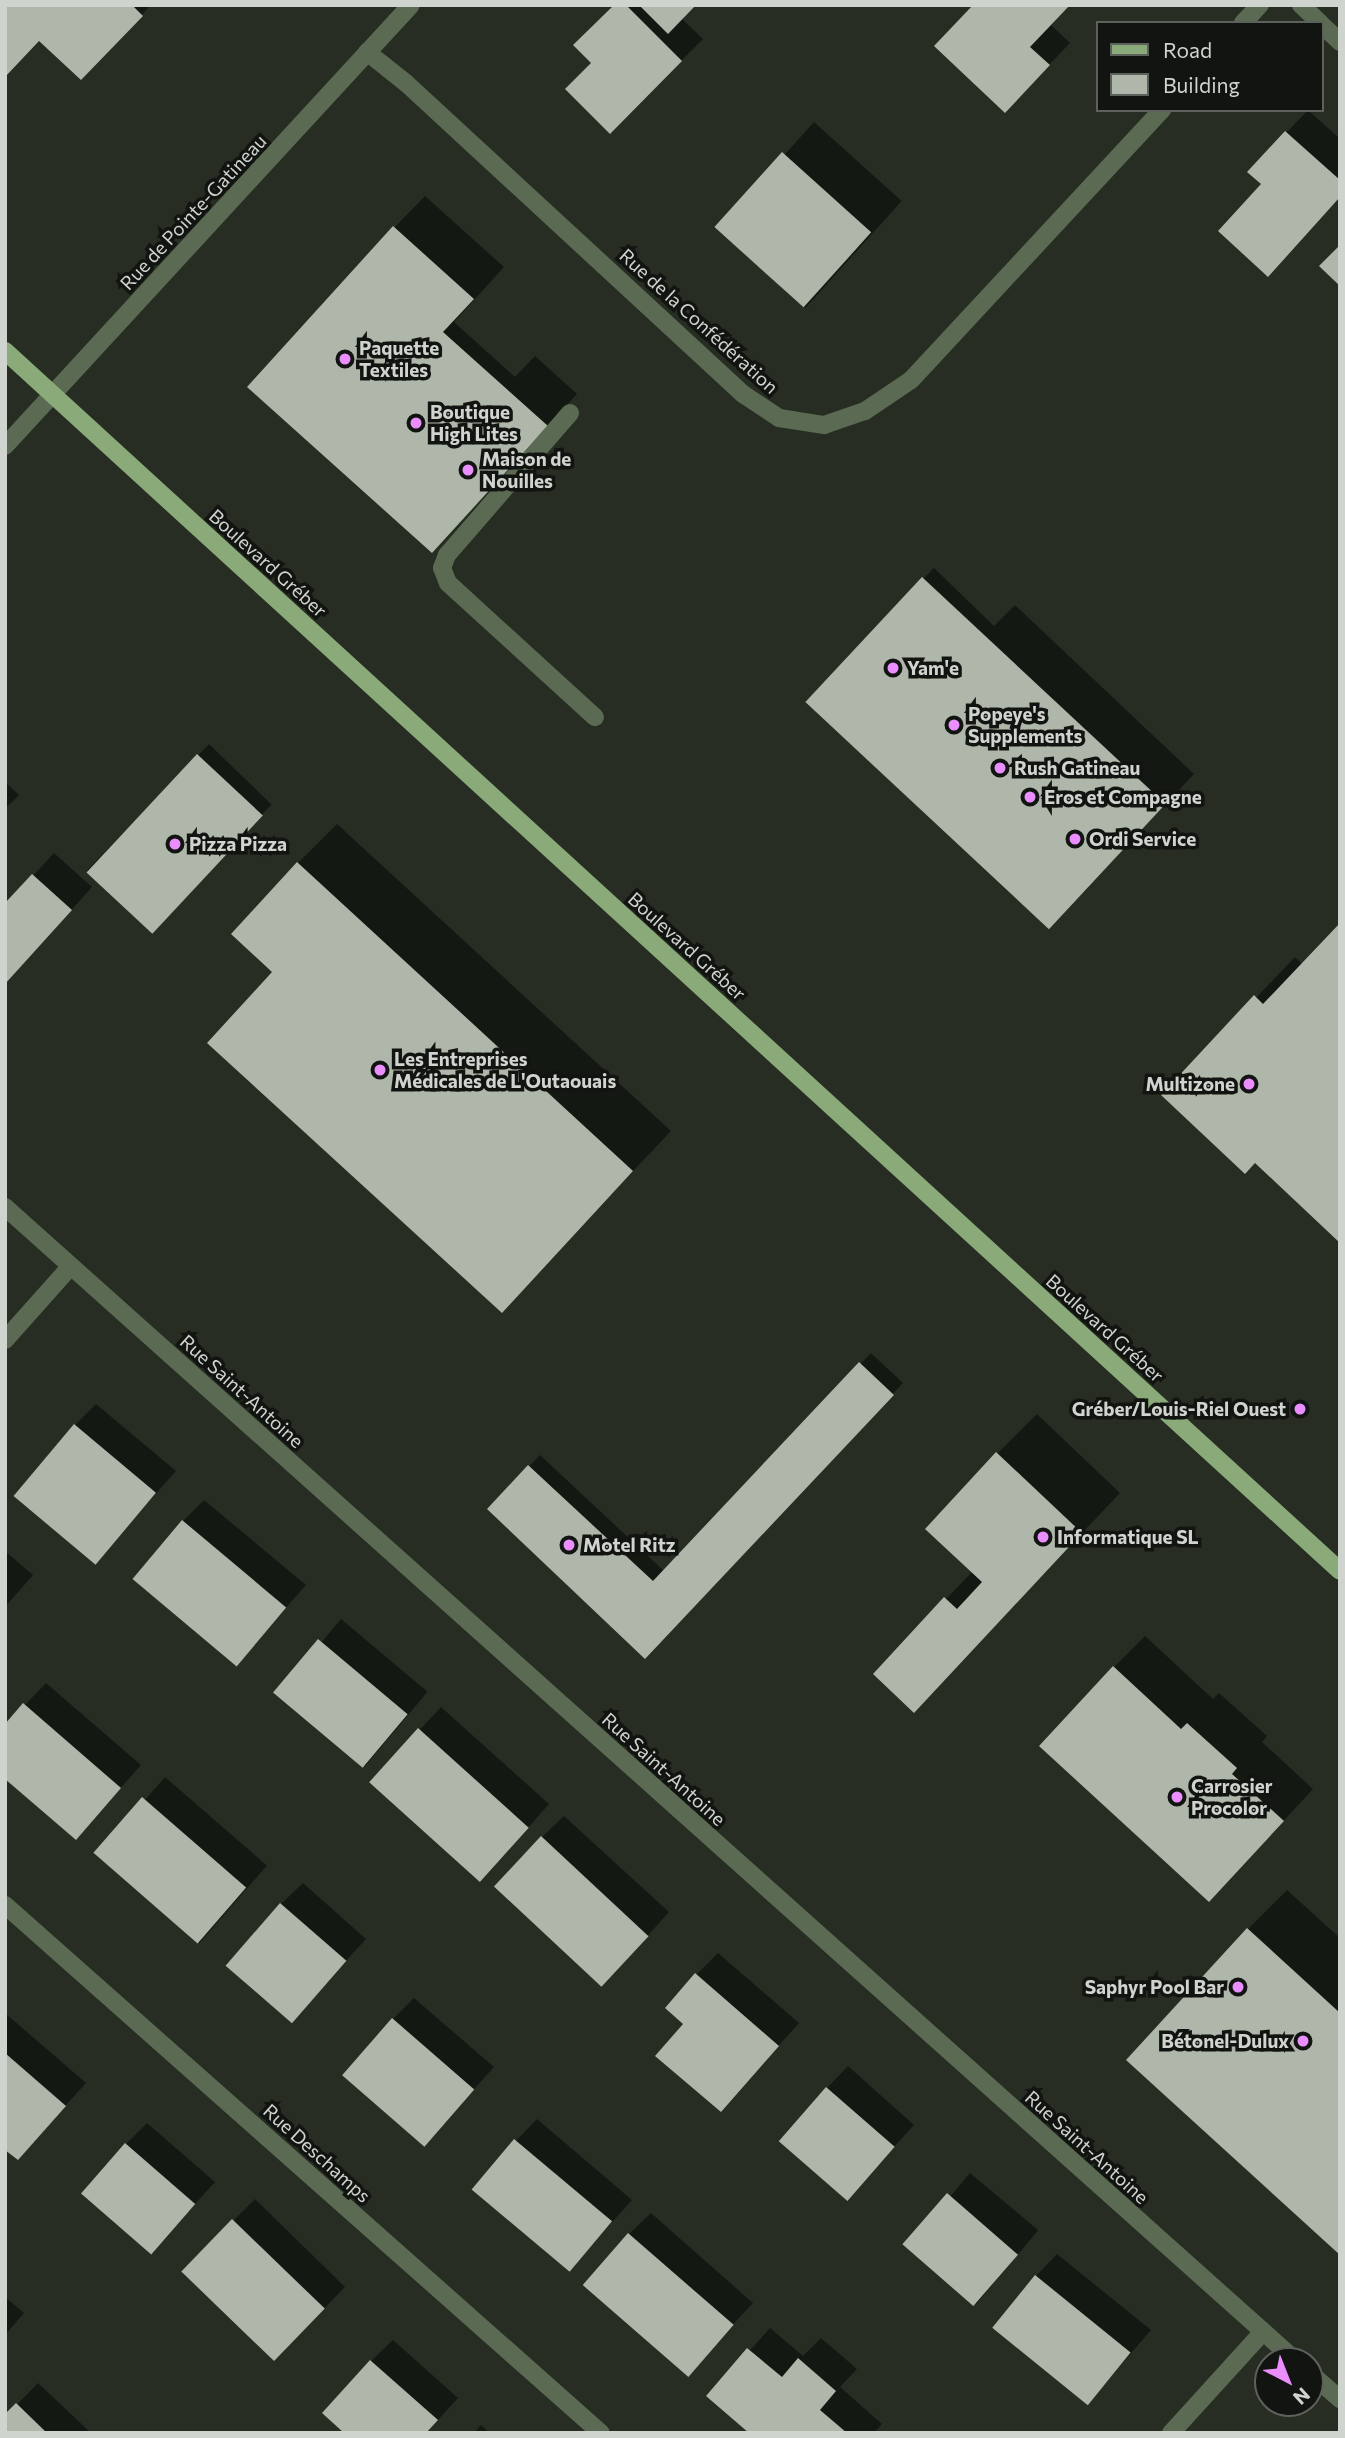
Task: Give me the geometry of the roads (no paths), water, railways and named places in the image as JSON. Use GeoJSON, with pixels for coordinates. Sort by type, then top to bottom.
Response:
{"type":"FeatureCollection","features":[{"type":"Feature","properties":{"kind":"main road","name":"Boulevard Gréber"},"geometry":{"type":"LineString","coordinates":[[5,351],[1340,1571]]}},
{"type":"Feature","properties":{"kind":"street","name":"Rue de Pointe-Gatineau"},"geometry":{"type":"LineString","coordinates":[[5,446],[411,5]]}},
{"type":"Feature","properties":{"kind":"street"},"geometry":{"type":"LineString","coordinates":[[1245,21],[1260,5]]}},
{"type":"Feature","properties":{"kind":"street"},"geometry":{"type":"LineString","coordinates":[[1301,5],[1318,21]]}},
{"type":"Feature","properties":{"kind":"street"},"geometry":{"type":"LineString","coordinates":[[1324,27],[1340,42]]}},
{"type":"Feature","properties":{"kind":"street","name":"Rue de la Confédération"},"geometry":{"type":"LineString","coordinates":[[367,52],[406,83],[743,394],[779,418],[824,425],[865,411],[911,380],[1160,112]]}},
{"type":"Feature","properties":{"kind":"street"},"geometry":{"type":"LineString","coordinates":[[570,413],[447,555],[442,568],[448,583],[595,717]]}},
{"type":"Feature","properties":{"kind":"street","name":"Rue Saint-Antoine"},"geometry":{"type":"LineString","coordinates":[[5,1207],[1280,2347]]}},
{"type":"Feature","properties":{"kind":"street"},"geometry":{"type":"LineString","coordinates":[[5,1340],[71,1266]]}},
{"type":"Feature","properties":{"kind":"street","name":"Rue Deschamps"},"geometry":{"type":"LineString","coordinates":[[5,1905],[601,2433]]}},
{"type":"Feature","properties":{"kind":"street"},"geometry":{"type":"LineString","coordinates":[[1171,2433],[1263,2332]]}},
{"type":"Feature","properties":{"kind":"street"},"geometry":{"type":"LineString","coordinates":[[1324,2385],[1340,2399]]}},
{"type":"Feature","properties":{"kind":"place","name":"Paquette Textiles"},"geometry":{"type":"Point","coordinates":[345,359]}},
{"type":"Feature","properties":{"kind":"place","name":"Boutique High Lites"},"geometry":{"type":"Point","coordinates":[416,423]}},
{"type":"Feature","properties":{"kind":"place","name":"Maison de Nouilles"},"geometry":{"type":"Point","coordinates":[468,470]}},
{"type":"Feature","properties":{"kind":"place","name":"Yam'e"},"geometry":{"type":"Point","coordinates":[893,668]}},
{"type":"Feature","properties":{"kind":"place","name":"Popeye's Supplements"},"geometry":{"type":"Point","coordinates":[954,725]}},
{"type":"Feature","properties":{"kind":"place","name":"Rush Gatineau"},"geometry":{"type":"Point","coordinates":[1000,768]}},
{"type":"Feature","properties":{"kind":"place","name":"Eros et Compagne"},"geometry":{"type":"Point","coordinates":[1030,797]}},
{"type":"Feature","properties":{"kind":"place","name":"Ordi Service"},"geometry":{"type":"Point","coordinates":[1075,839]}},
{"type":"Feature","properties":{"kind":"place","name":"Pizza Pizza"},"geometry":{"type":"Point","coordinates":[175,844]}},
{"type":"Feature","properties":{"kind":"place","name":"Les Entreprises Médicales de L'Outaouais"},"geometry":{"type":"Point","coordinates":[380,1070]}},
{"type":"Feature","properties":{"kind":"place","name":"Multizone"},"geometry":{"type":"Point","coordinates":[1249,1084]}},
{"type":"Feature","properties":{"kind":"place","name":"Gréber/Louis-Riel Ouest"},"geometry":{"type":"Point","coordinates":[1300,1409]}},
{"type":"Feature","properties":{"kind":"place","name":"Informatique SL"},"geometry":{"type":"Point","coordinates":[1043,1537]}},
{"type":"Feature","properties":{"kind":"place","name":"Motel Ritz"},"geometry":{"type":"Point","coordinates":[569,1545]}},
{"type":"Feature","properties":{"kind":"place","name":"Carrosier Procolor"},"geometry":{"type":"Point","coordinates":[1177,1797]}},
{"type":"Feature","properties":{"kind":"place","name":"Saphyr Pool Bar"},"geometry":{"type":"Point","coordinates":[1238,1987]}},
{"type":"Feature","properties":{"kind":"place","name":"Bétonel-Dulux"},"geometry":{"type":"Point","coordinates":[1303,2041]}}]}
